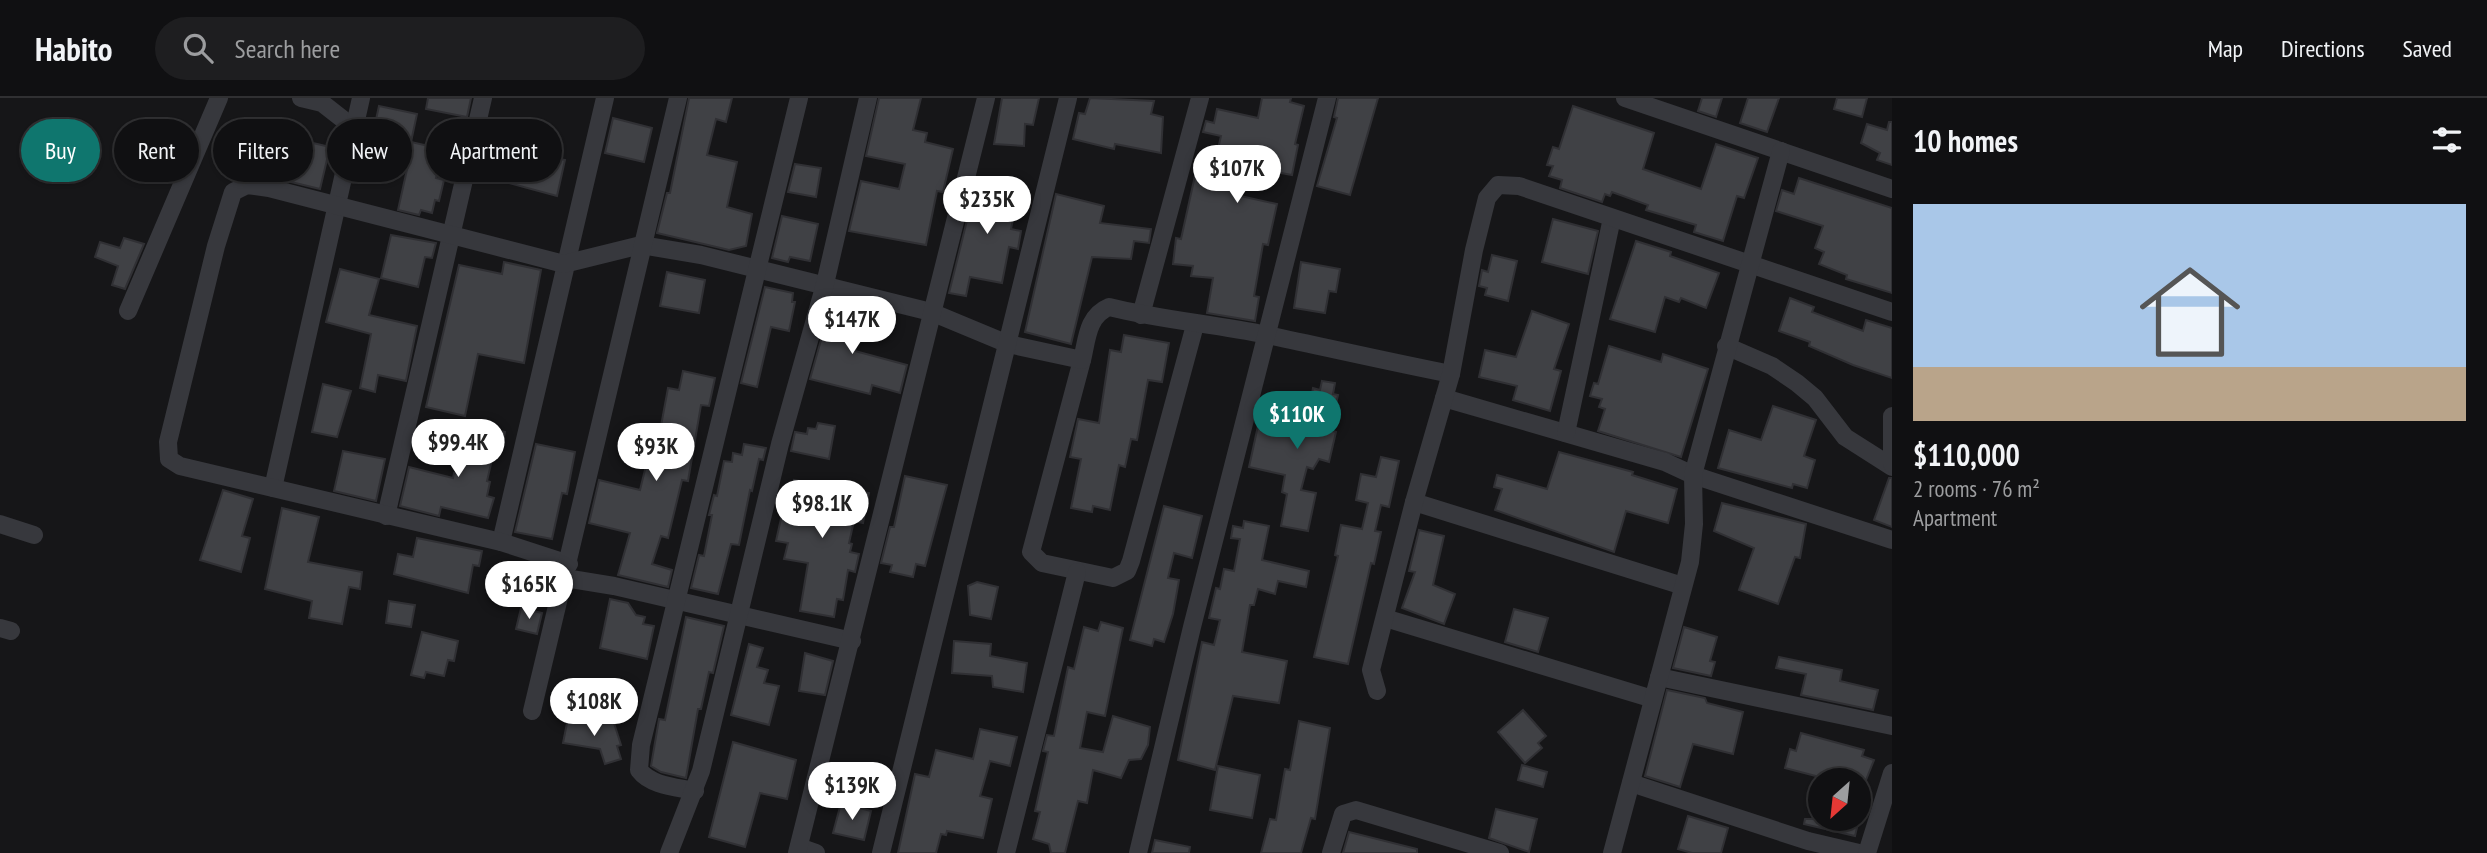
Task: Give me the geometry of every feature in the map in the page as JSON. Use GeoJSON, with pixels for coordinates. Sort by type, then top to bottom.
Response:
{"type":"FeatureCollection","features":[{"type":"Feature","properties":{"kind":"street"},"geometry":{"type":"LineString","coordinates":[[128,311],[219,98]]}},
{"type":"Feature","properties":{"kind":"street"},"geometry":{"type":"LineString","coordinates":[[300,98],[329,100],[346,119]]}},
{"type":"Feature","properties":{"kind":"street"},"geometry":{"type":"LineString","coordinates":[[356,119],[361,98]]}},
{"type":"Feature","properties":{"kind":"street"},"geometry":{"type":"LineString","coordinates":[[386,516],[482,98]]}},
{"type":"Feature","properties":{"kind":"street"},"geometry":{"type":"LineString","coordinates":[[501,542],[605,98]]}},
{"type":"Feature","properties":{"kind":"street"},"geometry":{"type":"LineString","coordinates":[[532,711],[678,98]]}},
{"type":"Feature","properties":{"kind":"street"},"geometry":{"type":"LineString","coordinates":[[695,791],[657,783],[639,770],[641,745],[799,98]]}},
{"type":"Feature","properties":{"kind":"street"},"geometry":{"type":"LineString","coordinates":[[669,853],[695,791],[780,444],[825,284],[867,98]]}},
{"type":"Feature","properties":{"kind":"street"},"geometry":{"type":"LineString","coordinates":[[804,851],[930,312],[944,270],[986,98]]}},
{"type":"Feature","properties":{"kind":"street"},"geometry":{"type":"LineString","coordinates":[[881,853],[1068,98]]}},
{"type":"Feature","properties":{"kind":"street"},"geometry":{"type":"LineString","coordinates":[[1141,315],[1200,98]]}},
{"type":"Feature","properties":{"kind":"street"},"geometry":{"type":"LineString","coordinates":[[1138,853],[1265,335],[1327,98]]}},
{"type":"Feature","properties":{"kind":"street"},"geometry":{"type":"LineString","coordinates":[[1625,98],[1892,189]]}},
{"type":"Feature","properties":{"kind":"street"},"geometry":{"type":"LineString","coordinates":[[1612,853],[1693,543],[1693,475],[1781,151]]}},
{"type":"Feature","properties":{"kind":"street"},"geometry":{"type":"LineString","coordinates":[[273,488],[342,182]]}},
{"type":"Feature","properties":{"kind":"street"},"geometry":{"type":"LineString","coordinates":[[1377,691],[1371,670],[1414,502],[1451,374],[1474,250],[1487,198],[1493,189],[1504,184],[1519,186],[1892,312]]}},
{"type":"Feature","properties":{"kind":"street"},"geometry":{"type":"LineString","coordinates":[[852,641],[739,616],[567,571],[501,542],[174,463],[169,459],[169,442],[216,246],[233,192],[247,185],[269,188],[564,264],[641,245],[701,255],[930,312],[1008,344],[1082,360]]}},
{"type":"Feature","properties":{"kind":"street"},"geometry":{"type":"LineString","coordinates":[[1566,433],[1612,218]]}},
{"type":"Feature","properties":{"kind":"street"},"geometry":{"type":"LineString","coordinates":[[1195,325],[1127,570],[1112,578],[1042,563],[1031,552],[1090,324],[1102,310],[1109,307],[1195,325],[1265,335],[1348,355],[1451,374]]}},
{"type":"Feature","properties":{"kind":"street"},"geometry":{"type":"LineString","coordinates":[[1726,346],[1772,366],[1797,383],[1815,398],[1845,437],[1892,465]]}},
{"type":"Feature","properties":{"kind":"street"},"geometry":{"type":"LineString","coordinates":[[1444,398],[1665,462],[1693,475],[1892,540]]}},
{"type":"Feature","properties":{"kind":"street"},"geometry":{"type":"LineString","coordinates":[[1892,416],[1892,465]]}},
{"type":"Feature","properties":{"kind":"street"},"geometry":{"type":"LineString","coordinates":[[1414,502],[1683,586]]}},
{"type":"Feature","properties":{"kind":"street"},"geometry":{"type":"LineString","coordinates":[[0,524],[34,535]]}},
{"type":"Feature","properties":{"kind":"street"},"geometry":{"type":"LineString","coordinates":[[1006,853],[1077,572]]}},
{"type":"Feature","properties":{"kind":"street"},"geometry":{"type":"LineString","coordinates":[[1385,618],[1653,699]]}},
{"type":"Feature","properties":{"kind":"street"},"geometry":{"type":"LineString","coordinates":[[1659,677],[1892,726]]}},
{"type":"Feature","properties":{"kind":"street"},"geometry":{"type":"LineString","coordinates":[[1867,853],[1892,773]]}},
{"type":"Feature","properties":{"kind":"street"},"geometry":{"type":"LineString","coordinates":[[1631,783],[1808,841],[1859,853]]}},
{"type":"Feature","properties":{"kind":"street"},"geometry":{"type":"LineString","coordinates":[[1332,853],[1343,814],[1356,810],[1500,853]]}},
{"type":"Feature","properties":{"kind":"building"},"geometry":{"type":"Polygon","coordinates":[[[428,98],[471,98],[467,117],[426,109],[428,98]]]}},
{"type":"Feature","properties":{"kind":"building"},"geometry":{"type":"Polygon","coordinates":[[[689,98],[732,98],[726,122],[716,119],[707,155],[737,162],[727,207],[752,214],[746,246],[729,250],[657,233],[667,193],[670,193],[689,98]]]}},
{"type":"Feature","properties":{"kind":"building"},"geometry":{"type":"Polygon","coordinates":[[[879,98],[921,98],[913,130],[927,133],[925,142],[953,149],[943,192],[937,191],[926,245],[849,231],[861,181],[899,189],[905,164],[866,156],[879,98]]]}},
{"type":"Feature","properties":{"kind":"building"},"geometry":{"type":"Polygon","coordinates":[[[1002,98],[1039,98],[1033,125],[1025,124],[1024,146],[994,144],[1002,98]]]}},
{"type":"Feature","properties":{"kind":"building"},"geometry":{"type":"Polygon","coordinates":[[[1090,98],[1154,101],[1151,114],[1163,117],[1161,153],[1115,144],[1114,149],[1073,139],[1079,113],[1085,114],[1090,98]]]}},
{"type":"Feature","properties":{"kind":"building"},"geometry":{"type":"Polygon","coordinates":[[[1262,98],[1291,98],[1290,102],[1304,106],[1295,144],[1298,145],[1292,175],[1243,166],[1236,195],[1277,204],[1268,245],[1263,244],[1254,296],[1259,297],[1255,321],[1207,313],[1213,278],[1191,276],[1193,266],[1173,264],[1176,238],[1181,239],[1198,162],[1214,166],[1221,136],[1203,132],[1206,121],[1214,123],[1217,109],[1258,118],[1262,98]]]}},
{"type":"Feature","properties":{"kind":"building"},"geometry":{"type":"Polygon","coordinates":[[[1338,98],[1378,98],[1350,195],[1317,186],[1337,118],[1334,117],[1338,98]]]}},
{"type":"Feature","properties":{"kind":"building"},"geometry":{"type":"Polygon","coordinates":[[[1702,98],[1722,98],[1716,117],[1698,111],[1702,98]]]}},
{"type":"Feature","properties":{"kind":"building"},"geometry":{"type":"Polygon","coordinates":[[[1748,98],[1779,98],[1767,132],[1740,123],[1748,98]]]}},
{"type":"Feature","properties":{"kind":"building"},"geometry":{"type":"Polygon","coordinates":[[[1837,98],[1867,98],[1862,117],[1834,109],[1837,98]]]}},
{"type":"Feature","properties":{"kind":"building"},"geometry":{"type":"Polygon","coordinates":[[[379,106],[417,114],[412,137],[412,119],[376,119],[379,106]]]}},
{"type":"Feature","properties":{"kind":"building"},"geometry":{"type":"Polygon","coordinates":[[[1573,106],[1654,133],[1643,169],[1701,189],[1716,144],[1758,158],[1744,198],[1737,196],[1723,241],[1694,232],[1696,225],[1646,210],[1648,205],[1612,192],[1610,196],[1605,194],[1602,202],[1560,188],[1562,180],[1549,176],[1553,166],[1547,165],[1553,147],[1559,149],[1573,106]]]}},
{"type":"Feature","properties":{"kind":"building"},"geometry":{"type":"Polygon","coordinates":[[[613,118],[652,128],[644,162],[605,153],[613,118]]]}},
{"type":"Feature","properties":{"kind":"building"},"geometry":{"type":"Polygon","coordinates":[[[1889,122],[1892,122],[1892,165],[1877,160],[1880,153],[1861,143],[1867,124],[1887,130],[1889,122]]]}},
{"type":"Feature","properties":{"kind":"building"},"geometry":{"type":"Polygon","coordinates":[[[412,142],[426,145],[426,182],[444,182],[439,201],[435,200],[432,213],[421,210],[419,215],[398,210],[404,182],[412,182],[412,142]]]}},
{"type":"Feature","properties":{"kind":"building"},"geometry":{"type":"Polygon","coordinates":[[[313,143],[327,146],[327,160],[320,189],[291,182],[313,182],[313,143]]]}},
{"type":"Feature","properties":{"kind":"building"},"geometry":{"type":"Polygon","coordinates":[[[795,164],[821,168],[816,197],[788,192],[795,164]]]}},
{"type":"Feature","properties":{"kind":"building"},"geometry":{"type":"Polygon","coordinates":[[[1799,178],[1892,208],[1892,293],[1846,279],[1847,275],[1819,264],[1824,252],[1815,248],[1823,226],[1776,211],[1782,190],[1794,194],[1799,178]]]}},
{"type":"Feature","properties":{"kind":"building"},"geometry":{"type":"Polygon","coordinates":[[[977,180],[1019,189],[1011,229],[1021,231],[1018,249],[1009,247],[1002,283],[970,277],[966,296],[949,293],[977,180]]]}},
{"type":"Feature","properties":{"kind":"building"},"geometry":{"type":"Polygon","coordinates":[[[505,182],[560,182],[557,196],[505,182]]]}},
{"type":"Feature","properties":{"kind":"building"},"geometry":{"type":"Polygon","coordinates":[[[1056,194],[1104,206],[1100,223],[1151,229],[1149,243],[1134,241],[1131,259],[1092,257],[1071,344],[1025,332],[1056,194]]]}},
{"type":"Feature","properties":{"kind":"building"},"geometry":{"type":"Polygon","coordinates":[[[782,216],[818,224],[810,261],[790,257],[788,262],[772,258],[782,216]]]}},
{"type":"Feature","properties":{"kind":"building"},"geometry":{"type":"Polygon","coordinates":[[[1553,219],[1598,231],[1588,274],[1542,262],[1553,219]]]}},
{"type":"Feature","properties":{"kind":"building"},"geometry":{"type":"Polygon","coordinates":[[[391,235],[436,243],[432,258],[425,257],[418,287],[381,278],[391,235]]]}},
{"type":"Feature","properties":{"kind":"building"},"geometry":{"type":"Polygon","coordinates":[[[124,238],[144,244],[125,289],[112,285],[118,266],[95,257],[100,242],[120,248],[124,238]]]}},
{"type":"Feature","properties":{"kind":"building"},"geometry":{"type":"Polygon","coordinates":[[[1636,241],[1671,252],[1670,256],[1719,273],[1706,308],[1681,298],[1679,302],[1665,297],[1655,332],[1610,319],[1636,241]]]}},
{"type":"Feature","properties":{"kind":"building"},"geometry":{"type":"Polygon","coordinates":[[[1492,255],[1517,261],[1508,301],[1485,295],[1487,288],[1479,286],[1482,270],[1488,272],[1492,255]]]}},
{"type":"Feature","properties":{"kind":"building"},"geometry":{"type":"Polygon","coordinates":[[[504,262],[541,270],[524,363],[478,354],[465,416],[426,407],[459,265],[502,274],[504,262]]]}},
{"type":"Feature","properties":{"kind":"building"},"geometry":{"type":"Polygon","coordinates":[[[1301,262],[1340,269],[1336,292],[1329,291],[1325,313],[1294,308],[1301,262]]]}},
{"type":"Feature","properties":{"kind":"building"},"geometry":{"type":"Polygon","coordinates":[[[340,269],[379,279],[369,315],[417,326],[406,381],[378,375],[375,392],[360,388],[371,334],[326,322],[340,269]]]}},
{"type":"Feature","properties":{"kind":"building"},"geometry":{"type":"Polygon","coordinates":[[[667,272],[705,280],[699,313],[660,306],[667,272]]]}},
{"type":"Feature","properties":{"kind":"building"},"geometry":{"type":"Polygon","coordinates":[[[765,287],[793,293],[792,302],[795,302],[789,331],[771,327],[757,387],[741,383],[765,287]]]}},
{"type":"Feature","properties":{"kind":"building"},"geometry":{"type":"Polygon","coordinates":[[[1790,298],[1814,307],[1812,312],[1863,331],[1866,320],[1892,328],[1892,378],[1853,365],[1809,346],[1810,342],[1779,331],[1790,298]]]}},
{"type":"Feature","properties":{"kind":"building"},"geometry":{"type":"Polygon","coordinates":[[[832,301],[864,308],[855,351],[907,365],[900,393],[872,385],[870,394],[810,379],[832,301]]]}},
{"type":"Feature","properties":{"kind":"building"},"geometry":{"type":"Polygon","coordinates":[[[1532,311],[1569,324],[1554,369],[1561,371],[1550,411],[1513,400],[1517,386],[1479,377],[1485,350],[1516,357],[1532,311]]]}},
{"type":"Feature","properties":{"kind":"building"},"geometry":{"type":"Polygon","coordinates":[[[1124,335],[1169,343],[1162,382],[1148,380],[1137,440],[1131,439],[1125,467],[1119,465],[1110,510],[1093,506],[1092,512],[1071,508],[1081,459],[1070,457],[1078,419],[1099,423],[1110,350],[1121,352],[1124,335]]]}},
{"type":"Feature","properties":{"kind":"building"},"geometry":{"type":"Polygon","coordinates":[[[1609,346],[1661,362],[1663,354],[1708,369],[1681,457],[1598,431],[1605,409],[1599,407],[1602,399],[1590,396],[1594,383],[1598,384],[1609,346]]]}},
{"type":"Feature","properties":{"kind":"building"},"geometry":{"type":"Polygon","coordinates":[[[683,371],[715,378],[709,406],[701,405],[688,481],[682,480],[668,538],[661,536],[652,564],[672,570],[668,587],[618,575],[630,533],[589,523],[599,480],[640,490],[656,425],[661,426],[668,388],[679,390],[683,371]]]}},
{"type":"Feature","properties":{"kind":"building"},"geometry":{"type":"Polygon","coordinates":[[[1322,381],[1335,383],[1333,394],[1338,395],[1330,430],[1336,432],[1329,462],[1319,459],[1313,469],[1307,467],[1301,490],[1316,493],[1308,531],[1281,526],[1287,494],[1282,492],[1285,475],[1249,467],[1261,412],[1307,420],[1313,388],[1320,390],[1322,381]]]}},
{"type":"Feature","properties":{"kind":"building"},"geometry":{"type":"Polygon","coordinates":[[[323,384],[351,391],[337,437],[312,432],[323,384]]]}},
{"type":"Feature","properties":{"kind":"building"},"geometry":{"type":"Polygon","coordinates":[[[1773,406],[1816,420],[1804,456],[1815,460],[1807,488],[1793,484],[1792,488],[1718,468],[1729,430],[1761,440],[1773,406]]]}},
{"type":"Feature","properties":{"kind":"building"},"geometry":{"type":"Polygon","coordinates":[[[818,423],[835,426],[829,459],[791,451],[795,432],[807,434],[808,428],[816,429],[818,423]]]}},
{"type":"Feature","properties":{"kind":"building"},"geometry":{"type":"Polygon","coordinates":[[[469,424],[505,432],[501,452],[494,451],[487,481],[490,482],[487,496],[494,498],[488,518],[441,507],[439,516],[400,506],[409,467],[453,478],[454,473],[458,474],[469,424]]]}},
{"type":"Feature","properties":{"kind":"building"},"geometry":{"type":"Polygon","coordinates":[[[536,444],[575,452],[567,494],[562,493],[552,539],[515,532],[536,444]]]}},
{"type":"Feature","properties":{"kind":"building"},"geometry":{"type":"Polygon","coordinates":[[[744,444],[766,448],[763,460],[759,459],[752,491],[750,490],[739,545],[731,544],[718,594],[691,588],[699,555],[704,556],[712,515],[709,515],[714,495],[717,496],[724,461],[732,462],[733,453],[742,455],[744,444]]]}},
{"type":"Feature","properties":{"kind":"building"},"geometry":{"type":"Polygon","coordinates":[[[343,451],[385,459],[376,501],[334,491],[343,451]]]}},
{"type":"Feature","properties":{"kind":"building"},"geometry":{"type":"Polygon","coordinates":[[[1559,452],[1633,472],[1632,475],[1677,489],[1668,523],[1626,511],[1614,552],[1495,510],[1502,489],[1494,487],[1497,475],[1547,489],[1559,452]]]}},
{"type":"Feature","properties":{"kind":"building"},"geometry":{"type":"Polygon","coordinates":[[[1381,457],[1399,461],[1389,507],[1381,505],[1375,531],[1381,532],[1374,564],[1371,563],[1348,664],[1314,657],[1338,556],[1335,555],[1341,525],[1362,529],[1368,503],[1356,500],[1361,474],[1376,477],[1381,457]]]}},
{"type":"Feature","properties":{"kind":"building"},"geometry":{"type":"Polygon","coordinates":[[[905,476],[947,485],[925,566],[916,564],[913,577],[890,572],[892,565],[881,563],[890,527],[894,527],[905,476]]]}},
{"type":"Feature","properties":{"kind":"building"},"geometry":{"type":"Polygon","coordinates":[[[1889,478],[1892,478],[1892,527],[1874,520],[1889,478]]]}},
{"type":"Feature","properties":{"kind":"building"},"geometry":{"type":"Polygon","coordinates":[[[794,480],[869,493],[863,523],[854,521],[849,543],[852,544],[850,552],[859,554],[855,572],[848,570],[843,600],[837,599],[834,617],[800,611],[808,563],[784,559],[788,543],[776,541],[786,496],[791,496],[794,480]]]}},
{"type":"Feature","properties":{"kind":"building"},"geometry":{"type":"Polygon","coordinates":[[[223,490],[253,499],[242,536],[250,538],[241,572],[200,560],[223,490]]]}},
{"type":"Feature","properties":{"kind":"building"},"geometry":{"type":"Polygon","coordinates":[[[1722,503],[1806,524],[1800,558],[1795,557],[1778,604],[1739,590],[1754,548],[1714,531],[1722,503]]]}},
{"type":"Feature","properties":{"kind":"building"},"geometry":{"type":"Polygon","coordinates":[[[1164,506],[1202,516],[1192,558],[1174,553],[1168,578],[1179,580],[1173,614],[1164,642],[1154,639],[1152,646],[1130,640],[1164,506]]]}},
{"type":"Feature","properties":{"kind":"building"},"geometry":{"type":"Polygon","coordinates":[[[282,508],[319,517],[308,562],[362,572],[360,589],[349,587],[342,624],[309,618],[312,601],[265,589],[282,508]]]}},
{"type":"Feature","properties":{"kind":"building"},"geometry":{"type":"Polygon","coordinates":[[[1244,521],[1269,526],[1262,560],[1309,571],[1306,587],[1278,581],[1275,594],[1258,589],[1254,605],[1250,605],[1242,652],[1287,661],[1279,703],[1233,696],[1215,770],[1178,760],[1202,642],[1214,645],[1220,620],[1209,618],[1216,588],[1220,589],[1224,569],[1234,571],[1240,539],[1231,538],[1233,526],[1243,528],[1244,521]]]}},
{"type":"Feature","properties":{"kind":"building"},"geometry":{"type":"Polygon","coordinates":[[[1419,530],[1444,536],[1433,585],[1455,594],[1444,624],[1402,608],[1415,572],[1409,571],[1419,530]]]}},
{"type":"Feature","properties":{"kind":"building"},"geometry":{"type":"Polygon","coordinates":[[[417,538],[482,551],[479,566],[473,565],[468,593],[394,574],[398,554],[413,557],[417,538]]]}},
{"type":"Feature","properties":{"kind":"building"},"geometry":{"type":"Polygon","coordinates":[[[977,582],[998,587],[991,619],[970,615],[968,586],[977,582]]]}},
{"type":"Feature","properties":{"kind":"building"},"geometry":{"type":"Polygon","coordinates":[[[610,599],[628,603],[636,615],[645,617],[643,624],[654,626],[647,659],[600,648],[610,599]]]}},
{"type":"Feature","properties":{"kind":"building"},"geometry":{"type":"Polygon","coordinates":[[[389,601],[415,605],[411,627],[386,623],[389,601]]]}},
{"type":"Feature","properties":{"kind":"building"},"geometry":{"type":"Polygon","coordinates":[[[521,608],[542,613],[537,634],[516,629],[521,608]]]}},
{"type":"Feature","properties":{"kind":"building"},"geometry":{"type":"Polygon","coordinates":[[[1514,609],[1548,618],[1538,652],[1505,642],[1514,609]]]}},
{"type":"Feature","properties":{"kind":"building"},"geometry":{"type":"Polygon","coordinates":[[[686,617],[724,626],[713,673],[709,672],[701,709],[698,709],[686,778],[661,772],[651,766],[659,719],[665,720],[686,617]]]}},
{"type":"Feature","properties":{"kind":"building"},"geometry":{"type":"Polygon","coordinates":[[[1101,622],[1123,628],[1105,716],[1087,712],[1080,748],[1103,752],[1113,716],[1150,727],[1148,745],[1141,759],[1129,760],[1121,778],[1093,770],[1087,803],[1078,801],[1065,853],[1051,853],[1049,844],[1033,839],[1040,812],[1035,811],[1048,752],[1043,751],[1047,735],[1054,736],[1068,667],[1074,669],[1084,627],[1098,631],[1101,622]]]}},
{"type":"Feature","properties":{"kind":"building"},"geometry":{"type":"Polygon","coordinates":[[[1684,627],[1717,637],[1710,661],[1715,662],[1711,676],[1673,668],[1684,627]]]}},
{"type":"Feature","properties":{"kind":"building"},"geometry":{"type":"Polygon","coordinates":[[[422,632],[458,641],[454,661],[448,660],[444,676],[426,672],[424,678],[411,675],[422,632]]]}},
{"type":"Feature","properties":{"kind":"building"},"geometry":{"type":"Polygon","coordinates":[[[954,641],[991,644],[990,656],[1027,663],[1023,692],[993,687],[992,676],[952,673],[954,641]]]}},
{"type":"Feature","properties":{"kind":"building"},"geometry":{"type":"Polygon","coordinates":[[[749,644],[763,648],[757,667],[768,670],[764,683],[779,686],[769,725],[731,715],[749,644]]]}},
{"type":"Feature","properties":{"kind":"building"},"geometry":{"type":"Polygon","coordinates":[[[805,653],[833,661],[825,695],[799,691],[805,653]]]}},
{"type":"Feature","properties":{"kind":"building"},"geometry":{"type":"Polygon","coordinates":[[[1779,657],[1842,670],[1840,681],[1878,690],[1873,710],[1801,695],[1806,674],[1776,668],[1779,657]]]}},
{"type":"Feature","properties":{"kind":"building"},"geometry":{"type":"Polygon","coordinates":[[[1667,690],[1705,698],[1707,703],[1743,712],[1733,754],[1693,744],[1680,787],[1645,776],[1667,690]]]}},
{"type":"Feature","properties":{"kind":"building"},"geometry":{"type":"Polygon","coordinates":[[[1523,710],[1546,736],[1538,743],[1542,748],[1525,763],[1498,732],[1523,710]]]}},
{"type":"Feature","properties":{"kind":"building"},"geometry":{"type":"Polygon","coordinates":[[[568,718],[599,724],[613,720],[621,745],[617,746],[621,759],[605,764],[600,749],[563,743],[568,718]]]}},
{"type":"Feature","properties":{"kind":"building"},"geometry":{"type":"Polygon","coordinates":[[[1299,721],[1330,728],[1315,819],[1311,818],[1301,853],[1261,853],[1270,819],[1276,820],[1285,769],[1290,770],[1299,721]]]}},
{"type":"Feature","properties":{"kind":"building"},"geometry":{"type":"Polygon","coordinates":[[[980,729],[1017,737],[1010,766],[990,761],[980,796],[992,799],[983,838],[947,831],[946,835],[941,834],[936,853],[898,853],[915,774],[929,777],[936,750],[973,759],[980,729]]]}},
{"type":"Feature","properties":{"kind":"building"},"geometry":{"type":"Polygon","coordinates":[[[1801,733],[1864,750],[1862,756],[1874,760],[1871,768],[1808,768],[1808,774],[1785,768],[1790,749],[1796,751],[1801,733]]]}},
{"type":"Feature","properties":{"kind":"building"},"geometry":{"type":"Polygon","coordinates":[[[733,742],[796,760],[787,799],[760,793],[745,847],[709,837],[733,742]]]}},
{"type":"Feature","properties":{"kind":"building"},"geometry":{"type":"Polygon","coordinates":[[[1522,765],[1547,772],[1543,787],[1518,780],[1522,765]]]}},
{"type":"Feature","properties":{"kind":"building"},"geometry":{"type":"Polygon","coordinates":[[[1218,766],[1260,775],[1252,818],[1210,810],[1218,766]]]}},
{"type":"Feature","properties":{"kind":"building"},"geometry":{"type":"Polygon","coordinates":[[[841,803],[871,811],[864,840],[833,833],[841,803]]]}},
{"type":"Feature","properties":{"kind":"building"},"geometry":{"type":"Polygon","coordinates":[[[1496,809],[1537,819],[1529,852],[1489,838],[1496,809]]]}},
{"type":"Feature","properties":{"kind":"building"},"geometry":{"type":"Polygon","coordinates":[[[1688,816],[1728,828],[1721,853],[1692,853],[1678,849],[1688,816]]]}},
{"type":"Feature","properties":{"kind":"building"},"geometry":{"type":"Polygon","coordinates":[[[1834,831],[1856,831],[1855,836],[1834,831]]]}},
{"type":"Feature","properties":{"kind":"building"},"geometry":{"type":"Polygon","coordinates":[[[1349,832],[1417,849],[1417,853],[1343,853],[1349,832]]]}},
{"type":"Feature","properties":{"kind":"building"},"geometry":{"type":"Polygon","coordinates":[[[1155,840],[1190,847],[1189,853],[1152,853],[1155,840]]]}}]}
